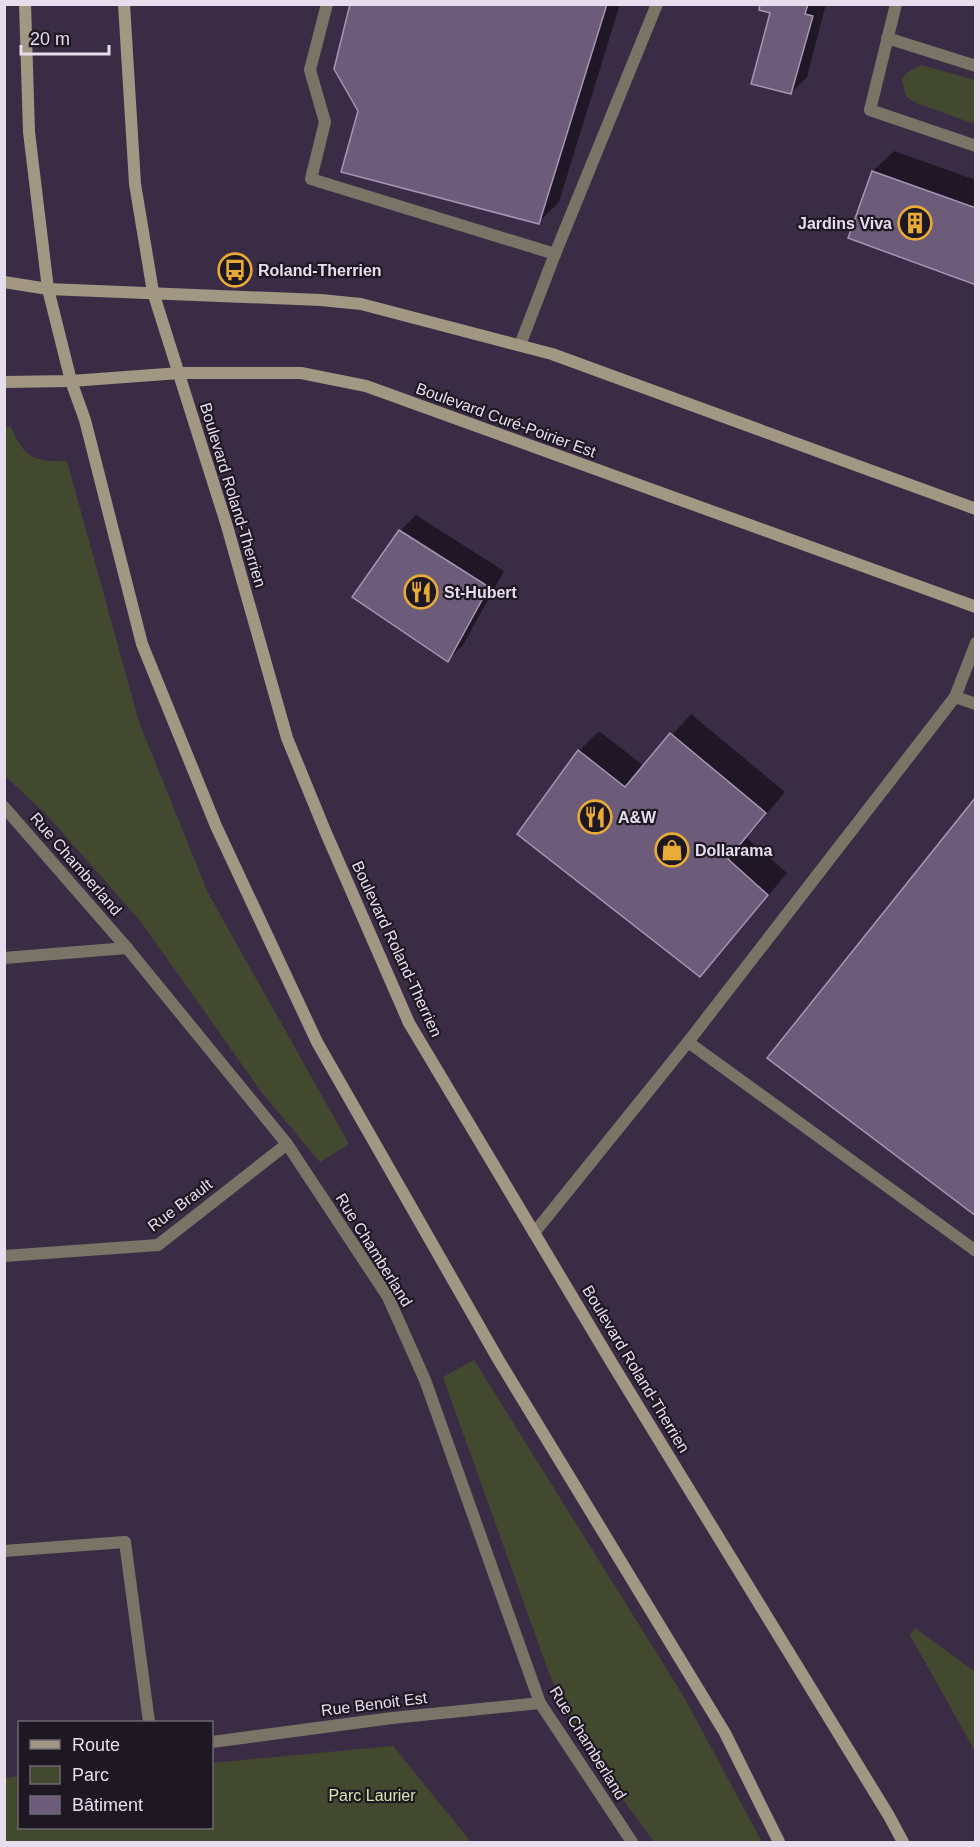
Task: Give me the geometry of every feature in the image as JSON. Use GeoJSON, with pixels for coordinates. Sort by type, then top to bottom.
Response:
{"type":"FeatureCollection","features":[{"type":"Feature","properties":{"kind":"main road"},"geometry":{"type":"LineString","coordinates":[[25,4],[29,132],[48,289],[71,381],[85,420],[142,644],[216,826],[317,1042],[498,1359],[725,1733],[779,1842]]}},
{"type":"Feature","properties":{"kind":"main road","name":"Boulevard Roland-Therrien"},"geometry":{"type":"LineString","coordinates":[[124,4],[135,184],[153,292],[180,373],[287,738],[314,805],[409,1023],[903,1842]]}},
{"type":"Feature","properties":{"kind":"main road"},"geometry":{"type":"LineString","coordinates":[[4,282],[48,289],[321,300],[361,304],[552,354],[975,509]]}},
{"type":"Feature","properties":{"kind":"main road","name":"Boulevard Curé-Poirier Est"},"geometry":{"type":"LineString","coordinates":[[4,382],[71,381],[180,373],[301,373],[366,386],[975,607]]}},
{"type":"Feature","properties":{"kind":"street"},"geometry":{"type":"LineString","coordinates":[[327,4],[310,70],[325,122],[311,179],[555,254]]}},
{"type":"Feature","properties":{"kind":"street"},"geometry":{"type":"LineString","coordinates":[[520,345],[657,4]]}},
{"type":"Feature","properties":{"kind":"street"},"geometry":{"type":"LineString","coordinates":[[896,4],[870,110],[975,146]]}},
{"type":"Feature","properties":{"kind":"street"},"geometry":{"type":"LineString","coordinates":[[887,38],[975,66]]}},
{"type":"Feature","properties":{"kind":"street"},"geometry":{"type":"LineString","coordinates":[[534,1233],[688,1042],[955,697],[975,643]]}},
{"type":"Feature","properties":{"kind":"street"},"geometry":{"type":"LineString","coordinates":[[955,697],[975,704]]}},
{"type":"Feature","properties":{"kind":"street","name":"Rue Chamberland"},"geometry":{"type":"LineString","coordinates":[[4,807],[127,948],[287,1144],[393,1308],[425,1380],[540,1703],[632,1842]]}},
{"type":"Feature","properties":{"kind":"street"},"geometry":{"type":"LineString","coordinates":[[4,958],[127,948]]}},
{"type":"Feature","properties":{"kind":"street"},"geometry":{"type":"LineString","coordinates":[[688,1042],[975,1251]]}},
{"type":"Feature","properties":{"kind":"street","name":"Rue Brault"},"geometry":{"type":"LineString","coordinates":[[4,1256],[158,1245],[287,1144]]}},
{"type":"Feature","properties":{"kind":"street"},"geometry":{"type":"LineString","coordinates":[[4,1551],[125,1542],[150,1721]]}},
{"type":"Feature","properties":{"kind":"street","name":"Rue Benoit Est"},"geometry":{"type":"LineString","coordinates":[[213,1742],[392,1718],[540,1703]]}},
{"type":"Feature","properties":{"kind":"green space"},"geometry":{"type":"Polygon","coordinates":[[[921,65],[975,80],[975,124],[916,103],[906,96],[902,80],[906,73],[921,65]]]}},
{"type":"Feature","properties":{"kind":"green space"},"geometry":{"type":"Polygon","coordinates":[[[5,427],[11,427],[21,446],[32,456],[38,459],[67,461],[139,722],[208,893],[349,1144],[320,1162],[260,1090],[141,922],[47,815],[5,776],[5,427]]]}},
{"type":"Feature","properties":{"kind":"green space"},"geometry":{"type":"Polygon","coordinates":[[[474,1360],[684,1697],[762,1842],[654,1842],[594,1760],[572,1725],[549,1673],[443,1377],[474,1360]]]}},
{"type":"Feature","properties":{"kind":"green space"},"geometry":{"type":"Polygon","coordinates":[[[915,1628],[975,1672],[975,1751],[910,1635],[915,1628]]]}},
{"type":"Feature","properties":{"kind":"green space","name":"Parc Laurier"},"geometry":{"type":"Polygon","coordinates":[[[393,1746],[471,1842],[5,1842],[5,1778],[18,1776],[18,1829],[213,1829],[213,1763],[393,1746]]]}},
{"type":"Feature","properties":{"kind":"building"},"geometry":{"type":"Polygon","coordinates":[[[350,4],[607,4],[539,224],[341,172],[358,111],[334,69],[350,4]]]}},
{"type":"Feature","properties":{"kind":"building"},"geometry":{"type":"Polygon","coordinates":[[[760,4],[808,4],[805,14],[813,16],[791,94],[751,84],[770,13],[759,10],[760,4]]]}},
{"type":"Feature","properties":{"kind":"building","name":"Jardins Viva"},"geometry":{"type":"Polygon","coordinates":[[[872,171],[976,208],[976,285],[848,238],[872,171]]]}},
{"type":"Feature","properties":{"kind":"building","name":"St-Hubert"},"geometry":{"type":"Polygon","coordinates":[[[399,530],[489,587],[448,662],[352,597],[399,530]]]}},
{"type":"Feature","properties":{"kind":"building"},"geometry":{"type":"Polygon","coordinates":[[[670,733],[766,813],[728,859],[768,895],[700,977],[517,834],[578,750],[625,787],[670,733]]]}},
{"type":"Feature","properties":{"kind":"building"},"geometry":{"type":"Polygon","coordinates":[[[976,797],[976,1216],[767,1058],[976,797]]]}},
{"type":"Feature","properties":{"kind":"place","name":"Jardins Viva"},"geometry":{"type":"Point","coordinates":[915,223]}},
{"type":"Feature","properties":{"kind":"place","name":"Roland-Therrien"},"geometry":{"type":"Point","coordinates":[235,270]}},
{"type":"Feature","properties":{"kind":"place","name":"St-Hubert"},"geometry":{"type":"Point","coordinates":[421,592]}},
{"type":"Feature","properties":{"kind":"place","name":"A&W"},"geometry":{"type":"Point","coordinates":[595,817]}},
{"type":"Feature","properties":{"kind":"place","name":"Dollarama"},"geometry":{"type":"Point","coordinates":[672,850]}}]}
